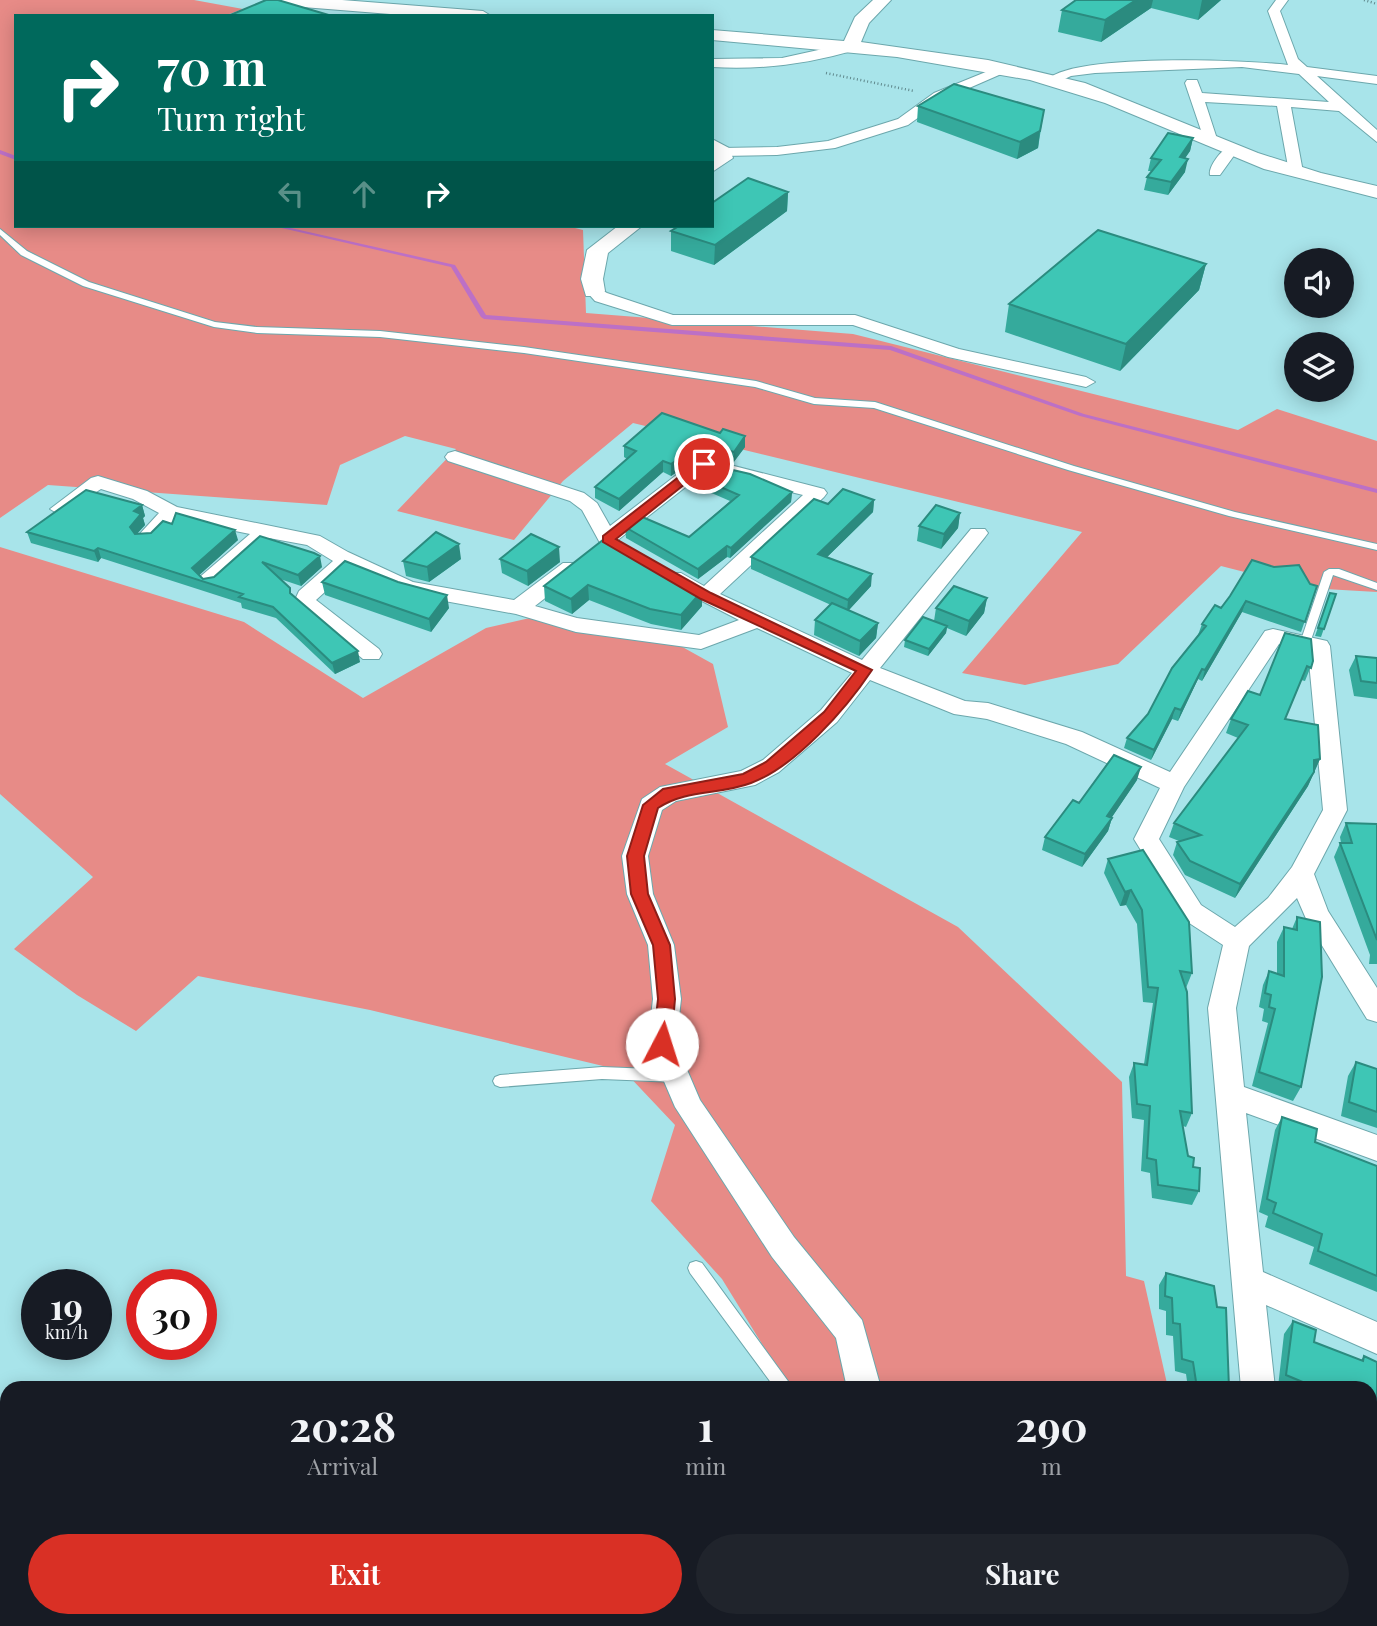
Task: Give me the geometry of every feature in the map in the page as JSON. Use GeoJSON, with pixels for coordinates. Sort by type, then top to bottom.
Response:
{"type":"FeatureCollection","features":[{"type":"Feature","properties":{"kind":"street"},"geometry":{"type":"LineString","coordinates":[[278,0],[457,14]]}},
{"type":"Feature","properties":{"kind":"street"},"geometry":{"type":"LineString","coordinates":[[849,47],[861,21],[883,0]]}},
{"type":"Feature","properties":{"kind":"street"},"geometry":{"type":"LineString","coordinates":[[1282,0],[1274,11],[1292,61],[1346,107],[1377,138]]}},
{"type":"Feature","properties":{"kind":"street"},"geometry":{"type":"LineString","coordinates":[[714,35],[951,57],[1007,68],[1110,98],[1231,150],[1296,172],[1377,192]]}},
{"type":"Feature","properties":{"kind":"street"},"geometry":{"type":"LineString","coordinates":[[714,64],[764,63],[849,47]]}},
{"type":"Feature","properties":{"kind":"street"},"geometry":{"type":"LineString","coordinates":[[1054,80],[1068,72],[1242,63],[1377,80]]}},
{"type":"Feature","properties":{"kind":"street"},"geometry":{"type":"LineString","coordinates":[[1187,65],[1211,142]]}},
{"type":"Feature","properties":{"kind":"street"},"geometry":{"type":"LineString","coordinates":[[716,154],[830,145],[903,122],[939,96],[1007,68]]}},
{"type":"Feature","properties":{"kind":"street"},"geometry":{"type":"LineString","coordinates":[[1197,97],[1346,107]]}},
{"type":"Feature","properties":{"kind":"street"},"geometry":{"type":"LineString","coordinates":[[1283,103],[1296,172]]}},
{"type":"Feature","properties":{"kind":"street"},"geometry":{"type":"LineString","coordinates":[[1215,172],[1231,150]]}},
{"type":"Feature","properties":{"kind":"street"},"geometry":{"type":"LineString","coordinates":[[628,228],[598,250],[592,279],[594,291],[601,297],[671,320],[855,320],[954,353],[1086,382]]}},
{"type":"Feature","properties":{"kind":"street"},"geometry":{"type":"LineString","coordinates":[[455,457],[577,497],[590,507],[607,539],[629,552]]}},
{"type":"Feature","properties":{"kind":"street"},"geometry":{"type":"LineString","coordinates":[[518,608],[704,464],[817,494],[706,596]]}},
{"type":"Feature","properties":{"kind":"street"},"geometry":{"type":"LineString","coordinates":[[42,522],[98,482],[140,495],[171,512],[313,540],[347,560],[408,588],[518,608],[576,625],[701,642],[758,620]]}},
{"type":"Feature","properties":{"kind":"street"},"geometry":{"type":"LineString","coordinates":[[146,538],[171,512]]}},
{"type":"Feature","properties":{"kind":"street"},"geometry":{"type":"LineString","coordinates":[[208,581],[267,529]]}},
{"type":"Feature","properties":{"kind":"street"},"geometry":{"type":"LineString","coordinates":[[862,1381],[850,1331],[776,1236],[688,1107],[662,1044],[667,999],[661,945],[640,894],[635,856],[651,805],[669,793],[747,779],[771,766],[829,716],[978,533]]}},
{"type":"Feature","properties":{"kind":"street"},"geometry":{"type":"LineString","coordinates":[[347,560],[307,596],[305,602],[371,654]]}},
{"type":"Feature","properties":{"kind":"street"},"geometry":{"type":"LineString","coordinates":[[651,565],[706,596],[865,670],[962,708],[999,714],[1074,738],[1174,784]]}},
{"type":"Feature","properties":{"kind":"street"},"geometry":{"type":"LineString","coordinates":[[1237,941],[1192,912],[1146,839],[1174,784],[1273,636],[1319,646],[1335,810],[1301,874],[1277,905],[1237,941],[1222,1008],[1257,1381]]}},
{"type":"Feature","properties":{"kind":"street"},"geometry":{"type":"LineString","coordinates":[[1301,874],[1316,914],[1377,1011]]}},
{"type":"Feature","properties":{"kind":"street"},"geometry":{"type":"LineString","coordinates":[[1230,1094],[1377,1149]]}},
{"type":"Feature","properties":{"kind":"street"},"geometry":{"type":"LineString","coordinates":[[1250,1282],[1377,1338]]}},
{"type":"Feature","properties":{"kind":"lane"},"geometry":{"type":"LineString","coordinates":[[0,231],[24,253],[86,284],[214,324],[257,330],[380,334],[524,350],[756,384],[814,401],[875,405],[1071,468],[1221,510],[1377,547]]}},
{"type":"Feature","properties":{"kind":"lane"},"geometry":{"type":"LineString","coordinates":[[1305,643],[1329,572],[1339,572],[1377,587]]}},
{"type":"Feature","properties":{"kind":"lane"},"geometry":{"type":"LineString","coordinates":[[500,1081],[602,1073],[676,1076]]}},
{"type":"Feature","properties":{"kind":"lane"},"geometry":{"type":"LineString","coordinates":[[696,1268],[780,1381]]}},
{"type":"Feature","properties":{"kind":"path"},"geometry":{"type":"LineString","coordinates":[[1364,0],[1377,4]]}},
{"type":"Feature","properties":{"kind":"path"},"geometry":{"type":"LineString","coordinates":[[825,72],[939,96]]}},
{"type":"Feature","properties":{"kind":"shaded area"},"geometry":{"type":"Polygon","coordinates":[[[0,0],[194,0],[243,9],[229,14],[14,14],[14,228],[575,228],[583,230],[586,313],[853,334],[1238,430],[1277,409],[1377,441],[1377,592],[1308,588],[1221,566],[1118,664],[1025,685],[962,673],[1082,532],[633,423],[563,481],[514,540],[397,511],[456,449],[405,436],[340,465],[327,505],[48,485],[0,518],[0,0]]]}},
{"type":"Feature","properties":{"kind":"shaded area"},"geometry":{"type":"Polygon","coordinates":[[[0,547],[244,622],[363,698],[486,628],[547,614],[659,634],[713,664],[728,727],[665,764],[958,927],[1122,1082],[1126,1276],[1144,1281],[1166,1381],[785,1381],[722,1279],[651,1201],[675,1125],[624,1071],[370,1010],[198,976],[136,1031],[77,995],[14,949],[93,877],[0,794],[0,547]]]}},
{"type":"Feature","properties":{"kind":"building"},"geometry":{"type":"Polygon","coordinates":[[[266,0],[278,0],[325,14],[233,14],[266,0]]]}},
{"type":"Feature","properties":{"kind":"building"},"geometry":{"type":"Polygon","coordinates":[[[1076,0],[1136,0],[1105,20],[1062,10],[1076,0]]]}},
{"type":"Feature","properties":{"kind":"building"},"geometry":{"type":"Polygon","coordinates":[[[954,84],[1044,110],[1040,131],[1020,142],[918,106],[954,84]]]}},
{"type":"Feature","properties":{"kind":"building"},"geometry":{"type":"Polygon","coordinates":[[[1168,133],[1193,138],[1180,157],[1188,159],[1171,182],[1147,177],[1161,160],[1151,158],[1168,133]]]}},
{"type":"Feature","properties":{"kind":"building"},"geometry":{"type":"Polygon","coordinates":[[[748,178],[788,192],[715,245],[671,231],[676,228],[714,228],[714,202],[748,178]]]}},
{"type":"Feature","properties":{"kind":"building"},"geometry":{"type":"Polygon","coordinates":[[[1098,230],[1206,264],[1126,344],[1009,304],[1098,230]]]}},
{"type":"Feature","properties":{"kind":"building"},"geometry":{"type":"Polygon","coordinates":[[[662,413],[720,433],[723,429],[745,436],[734,452],[702,444],[671,464],[663,461],[619,499],[595,487],[636,451],[624,446],[662,413]]]}},
{"type":"Feature","properties":{"kind":"building"},"geometry":{"type":"Polygon","coordinates":[[[707,464],[750,474],[792,492],[731,548],[727,546],[698,569],[625,527],[640,516],[689,537],[739,495],[693,475],[707,464]]]}},
{"type":"Feature","properties":{"kind":"building"},"geometry":{"type":"Polygon","coordinates":[[[843,489],[874,500],[818,554],[872,574],[848,600],[751,557],[814,499],[828,504],[843,489]]]}},
{"type":"Feature","properties":{"kind":"building"},"geometry":{"type":"Polygon","coordinates":[[[86,490],[142,505],[134,511],[141,514],[130,527],[135,534],[151,533],[163,521],[172,524],[176,513],[235,530],[192,568],[203,579],[214,577],[260,536],[320,556],[298,575],[262,562],[290,588],[290,593],[358,651],[332,663],[273,607],[239,597],[243,594],[98,548],[94,551],[27,532],[86,490]]]}},
{"type":"Feature","properties":{"kind":"building"},"geometry":{"type":"Polygon","coordinates":[[[936,505],[960,513],[944,534],[919,526],[936,505]]]}},
{"type":"Feature","properties":{"kind":"building"},"geometry":{"type":"Polygon","coordinates":[[[436,532],[459,544],[427,567],[403,561],[436,532]]]}},
{"type":"Feature","properties":{"kind":"building"},"geometry":{"type":"Polygon","coordinates":[[[531,534],[559,547],[527,571],[500,559],[531,534]]]}},
{"type":"Feature","properties":{"kind":"building"},"geometry":{"type":"Polygon","coordinates":[[[608,536],[678,580],[702,591],[681,615],[650,609],[588,585],[571,599],[544,586],[608,536]]]}},
{"type":"Feature","properties":{"kind":"building"},"geometry":{"type":"Polygon","coordinates":[[[1252,560],[1274,567],[1299,565],[1310,584],[1317,586],[1305,622],[1246,601],[1205,670],[1202,669],[1181,710],[1175,708],[1154,750],[1127,738],[1148,714],[1172,668],[1206,626],[1202,624],[1215,605],[1221,608],[1252,560]]]}},
{"type":"Feature","properties":{"kind":"building"},"geometry":{"type":"Polygon","coordinates":[[[345,561],[398,582],[447,595],[429,619],[322,582],[345,561]]]}},
{"type":"Feature","properties":{"kind":"building"},"geometry":{"type":"Polygon","coordinates":[[[954,586],[987,598],[969,621],[936,608],[954,586]]]}},
{"type":"Feature","properties":{"kind":"building"},"geometry":{"type":"Polygon","coordinates":[[[1330,593],[1336,594],[1324,629],[1318,628],[1330,593]]]}},
{"type":"Feature","properties":{"kind":"building"},"geometry":{"type":"Polygon","coordinates":[[[832,603],[878,623],[860,641],[815,620],[832,603]]]}},
{"type":"Feature","properties":{"kind":"building"},"geometry":{"type":"Polygon","coordinates":[[[923,617],[947,626],[929,649],[905,640],[923,617]]]}},
{"type":"Feature","properties":{"kind":"building"},"geometry":{"type":"Polygon","coordinates":[[[1285,633],[1311,639],[1311,668],[1307,666],[1285,719],[1318,725],[1320,759],[1314,760],[1314,772],[1240,884],[1190,861],[1177,842],[1201,835],[1174,823],[1248,725],[1231,719],[1248,691],[1260,695],[1285,633]]]}},
{"type":"Feature","properties":{"kind":"building"},"geometry":{"type":"Polygon","coordinates":[[[1356,656],[1377,658],[1377,683],[1361,681],[1356,656]]]}},
{"type":"Feature","properties":{"kind":"building"},"geometry":{"type":"Polygon","coordinates":[[[1114,755],[1141,767],[1107,816],[1112,818],[1085,854],[1045,837],[1073,800],[1079,803],[1114,755]]]}},
{"type":"Feature","properties":{"kind":"building"},"geometry":{"type":"Polygon","coordinates":[[[1346,823],[1377,824],[1377,940],[1340,843],[1352,843],[1346,823]]]}},
{"type":"Feature","properties":{"kind":"building"},"geometry":{"type":"Polygon","coordinates":[[[1143,850],[1189,922],[1192,973],[1180,971],[1187,992],[1192,1113],[1180,1111],[1188,1156],[1194,1158],[1193,1167],[1200,1168],[1199,1191],[1158,1185],[1156,1160],[1147,1158],[1150,1106],[1137,1104],[1134,1063],[1147,1065],[1158,988],[1148,987],[1142,910],[1131,890],[1125,892],[1108,859],[1143,850]]]}},
{"type":"Feature","properties":{"kind":"building"},"geometry":{"type":"Polygon","coordinates":[[[1297,917],[1320,922],[1322,977],[1301,1087],[1259,1072],[1275,1009],[1269,1007],[1271,995],[1265,993],[1269,971],[1284,976],[1284,927],[1297,930],[1297,917]]]}},
{"type":"Feature","properties":{"kind":"building"},"geometry":{"type":"Polygon","coordinates":[[[1356,1062],[1377,1069],[1377,1112],[1349,1102],[1356,1062]]]}},
{"type":"Feature","properties":{"kind":"building"},"geometry":{"type":"Polygon","coordinates":[[[1282,1117],[1317,1129],[1315,1142],[1377,1166],[1377,1276],[1318,1251],[1322,1234],[1273,1213],[1276,1203],[1267,1199],[1282,1117]]]}},
{"type":"Feature","properties":{"kind":"building"},"geometry":{"type":"Polygon","coordinates":[[[1166,1273],[1214,1286],[1217,1307],[1226,1308],[1229,1381],[1196,1381],[1193,1362],[1182,1359],[1180,1324],[1173,1323],[1172,1298],[1165,1296],[1166,1273]]]}},
{"type":"Feature","properties":{"kind":"building"},"geometry":{"type":"Polygon","coordinates":[[[1293,1321],[1316,1330],[1314,1342],[1363,1361],[1364,1356],[1377,1362],[1377,1381],[1300,1381],[1286,1375],[1293,1321]]]}},
{"type":"Feature","properties":{"kind":"waterway"},"geometry":{"type":"LineString","coordinates":[[0,152],[14,157]]}},
{"type":"Feature","properties":{"kind":"waterway"},"geometry":{"type":"LineString","coordinates":[[285,228],[453,266],[484,317],[891,348],[1082,415],[1377,491]]}},
{"type":"Feature","properties":{"kind":"route"},"geometry":{"type":"LineString","coordinates":[[662,1044],[667,999],[661,945],[640,894],[635,856],[651,805],[669,793],[747,779],[771,766],[829,716],[865,670],[706,596],[607,539],[704,464]]}}]}
